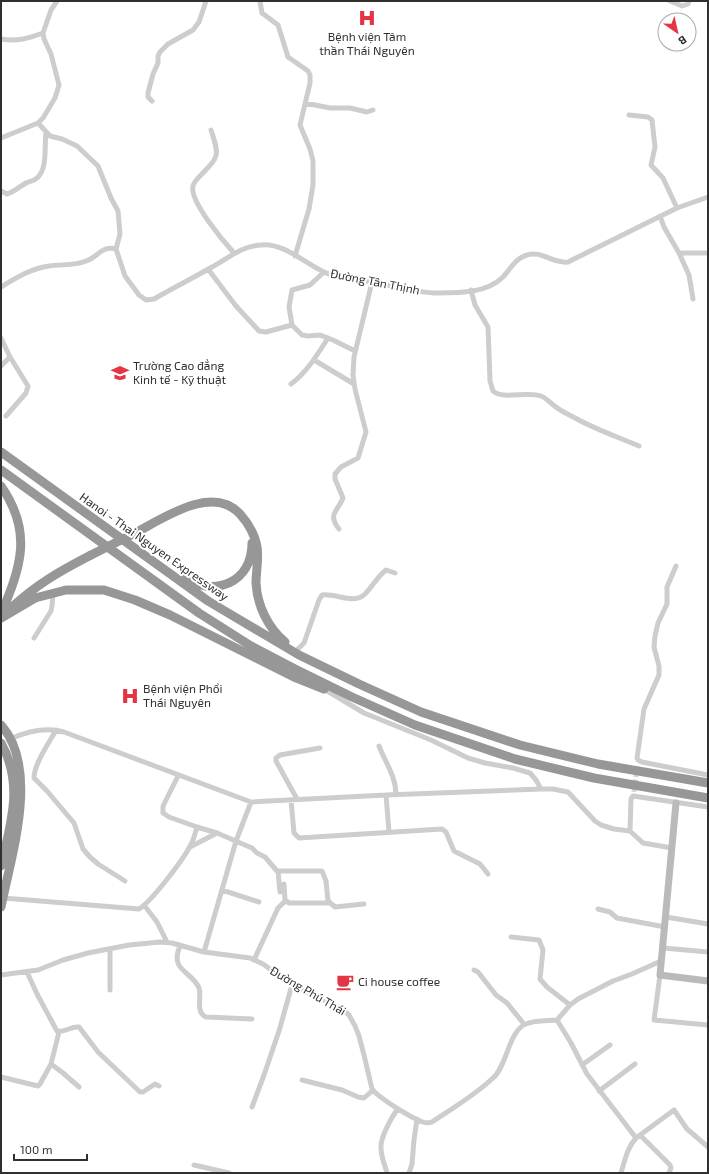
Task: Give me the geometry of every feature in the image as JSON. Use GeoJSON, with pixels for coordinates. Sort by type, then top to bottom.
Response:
{"type":"FeatureCollection","features":[{"type":"Feature","properties":{"kind":"highway","name":"Hanoi - Thai Nguyen Expressway"},"geometry":{"type":"LineString","coordinates":[[1,452],[208,601],[299,655],[359,684],[421,712],[520,745],[598,764],[708,783]]}},
{"type":"Feature","properties":{"kind":"highway"},"geometry":{"type":"LineString","coordinates":[[1,470],[199,613],[245,642],[295,669],[415,725]]}},
{"type":"Feature","properties":{"kind":"highway"},"geometry":{"type":"LineString","coordinates":[[1,486],[13,504],[16,512],[20,538],[19,566],[16,579],[1,616]]}},
{"type":"Feature","properties":{"kind":"highway"},"geometry":{"type":"LineString","coordinates":[[49,487],[106,523],[178,575],[203,587],[229,583],[239,576],[246,568],[250,558],[252,548],[252,532]]}},
{"type":"Feature","properties":{"kind":"highway"},"geometry":{"type":"LineString","coordinates":[[1,616],[29,592],[60,571],[91,555],[186,507],[204,501],[220,503],[236,509],[252,532],[257,547],[256,585],[259,603],[268,623],[279,637],[298,649],[337,669],[359,684]]}},
{"type":"Feature","properties":{"kind":"highway"},"geometry":{"type":"LineString","coordinates":[[1,616],[35,598],[66,590],[104,590],[170,614],[287,673],[415,725],[515,759],[594,778],[708,798]]}},
{"type":"Feature","properties":{"kind":"highway"},"geometry":{"type":"LineString","coordinates":[[1,725],[10,739],[20,770],[21,796],[1,907]]}},
{"type":"Feature","properties":{"kind":"highway"},"geometry":{"type":"LineString","coordinates":[[1,866],[14,801],[12,772],[2,743],[10,739]]}},
{"type":"Feature","properties":{"kind":"street"},"geometry":{"type":"LineString","coordinates":[[1,138],[38,123],[43,118],[55,98],[59,85],[51,54],[44,39],[43,33],[51,10],[57,1]]}},
{"type":"Feature","properties":{"kind":"street"},"geometry":{"type":"LineString","coordinates":[[152,101],[148,97],[148,92],[158,64],[158,56],[160,52],[168,44],[193,30],[199,22],[206,1]]}},
{"type":"Feature","properties":{"kind":"street"},"geometry":{"type":"LineString","coordinates":[[260,1],[262,13],[278,25],[288,57],[308,70],[310,75],[310,83],[300,129],[310,149],[314,172],[309,209],[295,256]]}},
{"type":"Feature","properties":{"kind":"street"},"geometry":{"type":"LineString","coordinates":[[670,1],[682,6],[688,4],[690,1]]}},
{"type":"Feature","properties":{"kind":"street"},"geometry":{"type":"LineString","coordinates":[[1,39],[14,41],[26,39],[43,33]]}},
{"type":"Feature","properties":{"kind":"street"},"geometry":{"type":"LineString","coordinates":[[305,103],[330,108],[350,108],[367,112],[373,110]]}},
{"type":"Feature","properties":{"kind":"street"},"geometry":{"type":"LineString","coordinates":[[629,115],[648,117],[652,120],[655,147],[651,165],[663,178],[677,208]]}},
{"type":"Feature","properties":{"kind":"street"},"geometry":{"type":"LineString","coordinates":[[1,287],[32,270],[48,266],[82,263],[91,260],[102,250],[110,247],[116,249],[120,234],[118,211],[98,166],[77,146],[62,139],[50,136],[38,123]]}},
{"type":"Feature","properties":{"kind":"street"},"geometry":{"type":"LineString","coordinates":[[211,130],[217,158],[196,180],[193,186],[194,193],[198,203],[214,229],[234,253]]}},
{"type":"Feature","properties":{"kind":"street"},"geometry":{"type":"LineString","coordinates":[[1,191],[7,194],[12,193],[28,182],[39,177],[42,173],[46,158],[46,133]]}},
{"type":"Feature","properties":{"kind":"street","name":"Đường Tân Thịnh"},"geometry":{"type":"LineString","coordinates":[[116,249],[125,276],[139,295],[146,300],[154,299],[241,249],[262,245],[283,249],[324,272],[347,279],[433,293],[471,290],[488,288],[496,283],[515,262],[526,255],[537,254],[561,263],[568,262],[677,208],[708,197]]}},
{"type":"Feature","properties":{"kind":"street"},"geometry":{"type":"LineString","coordinates":[[660,216],[664,228],[679,253],[689,275],[692,299]]}},
{"type":"Feature","properties":{"kind":"street"},"geometry":{"type":"LineString","coordinates":[[679,253],[708,253]]}},
{"type":"Feature","properties":{"kind":"street"},"geometry":{"type":"LineString","coordinates":[[208,269],[236,306],[258,331],[266,332],[292,325]]}},
{"type":"Feature","properties":{"kind":"street"},"geometry":{"type":"LineString","coordinates":[[324,272],[310,285],[292,290],[289,307],[292,325],[302,335],[320,335],[355,352]]}},
{"type":"Feature","properties":{"kind":"street"},"geometry":{"type":"LineString","coordinates":[[339,529],[333,518],[343,498],[335,479],[335,474],[341,467],[358,458],[366,432],[358,404],[353,375],[355,352],[372,282]]}},
{"type":"Feature","properties":{"kind":"street"},"geometry":{"type":"LineString","coordinates":[[471,290],[476,305],[488,327],[490,381],[493,391],[499,395],[521,394],[541,396],[556,407],[588,425],[639,446]]}},
{"type":"Feature","properties":{"kind":"street"},"geometry":{"type":"LineString","coordinates":[[1,338],[10,357],[28,386],[26,393],[6,416]]}},
{"type":"Feature","properties":{"kind":"street"},"geometry":{"type":"LineString","coordinates":[[291,384],[299,378],[314,360],[328,338]]}},
{"type":"Feature","properties":{"kind":"street"},"geometry":{"type":"LineString","coordinates":[[1,366],[10,357]]}},
{"type":"Feature","properties":{"kind":"street"},"geometry":{"type":"LineString","coordinates":[[314,360],[354,384]]}},
{"type":"Feature","properties":{"kind":"street"},"geometry":{"type":"LineString","coordinates":[[676,566],[667,587],[666,604],[658,623],[655,636],[654,647],[659,666],[659,675],[644,709],[637,756],[638,763],[708,775]]}},
{"type":"Feature","properties":{"kind":"street"},"geometry":{"type":"LineString","coordinates":[[298,649],[304,643],[322,595],[359,598],[366,593],[379,576],[386,570],[395,573]]}},
{"type":"Feature","properties":{"kind":"street"},"geometry":{"type":"LineString","coordinates":[[34,638],[50,611],[53,594]]}},
{"type":"Feature","properties":{"kind":"street"},"geometry":{"type":"LineString","coordinates":[[324,689],[364,713],[431,740],[474,760],[530,774],[538,782],[541,789]]}},
{"type":"Feature","properties":{"kind":"street"},"geometry":{"type":"LineString","coordinates":[[10,739],[27,733],[56,730],[72,734],[178,776],[251,802],[553,789],[568,792],[595,821],[607,827],[630,831],[643,842],[672,848]]}},
{"type":"Feature","properties":{"kind":"street"},"geometry":{"type":"LineString","coordinates":[[56,730],[39,761],[34,773],[34,778],[74,823],[84,849],[90,857],[98,864],[125,881]]}},
{"type":"Feature","properties":{"kind":"street"},"geometry":{"type":"LineString","coordinates":[[378,746],[393,776],[396,795]]}},
{"type":"Feature","properties":{"kind":"street"},"geometry":{"type":"LineString","coordinates":[[297,799],[276,761],[276,758],[320,748]]}},
{"type":"Feature","properties":{"kind":"street"},"geometry":{"type":"LineString","coordinates":[[178,776],[164,806],[163,813],[169,817],[236,841],[264,856],[278,871],[322,871],[325,879],[329,903]]}},
{"type":"Feature","properties":{"kind":"street"},"geometry":{"type":"LineString","coordinates":[[630,831],[631,799],[633,794],[676,803],[708,807]]}},
{"type":"Feature","properties":{"kind":"street"},"geometry":{"type":"LineString","coordinates":[[386,795],[389,832]]}},
{"type":"Feature","properties":{"kind":"street"},"geometry":{"type":"LineString","coordinates":[[291,800],[294,833],[299,838],[444,830],[454,851],[480,864],[488,874]]}},
{"type":"Feature","properties":{"kind":"street"},"geometry":{"type":"LineString","coordinates":[[204,952],[236,841],[251,802]]}},
{"type":"Feature","properties":{"kind":"street"},"geometry":{"type":"LineString","coordinates":[[676,803],[663,948],[654,1020],[708,1025]]}},
{"type":"Feature","properties":{"kind":"street"},"geometry":{"type":"LineString","coordinates":[[3,898],[139,909],[179,864],[190,847],[197,827]]}},
{"type":"Feature","properties":{"kind":"street"},"geometry":{"type":"LineString","coordinates":[[190,847],[216,833]]}},
{"type":"Feature","properties":{"kind":"street"},"geometry":{"type":"LineString","coordinates":[[278,871],[280,892]]}},
{"type":"Feature","properties":{"kind":"street"},"geometry":{"type":"LineString","coordinates":[[284,884],[286,902]]}},
{"type":"Feature","properties":{"kind":"street"},"geometry":{"type":"LineString","coordinates":[[222,890],[259,902]]}},
{"type":"Feature","properties":{"kind":"street"},"geometry":{"type":"LineString","coordinates":[[286,902],[291,904],[329,903],[336,907],[364,904]]}},
{"type":"Feature","properties":{"kind":"street"},"geometry":{"type":"LineString","coordinates":[[254,960],[278,908],[286,902]]}},
{"type":"Feature","properties":{"kind":"street"},"geometry":{"type":"LineString","coordinates":[[144,905],[157,922],[167,942]]}},
{"type":"Feature","properties":{"kind":"street"},"geometry":{"type":"LineString","coordinates":[[598,909],[612,913],[617,918],[665,927]]}},
{"type":"Feature","properties":{"kind":"street"},"geometry":{"type":"LineString","coordinates":[[666,917],[708,924]]}},
{"type":"Feature","properties":{"kind":"street"},"geometry":{"type":"LineString","coordinates":[[511,937],[539,940],[543,950],[540,979],[570,1005]]}},
{"type":"Feature","properties":{"kind":"street","name":"Đường Phú Thái"},"geometry":{"type":"LineString","coordinates":[[1,975],[28,972],[44,968],[63,960],[88,953],[110,950],[129,945],[167,942],[204,952],[243,957],[254,960],[292,985],[334,1004],[349,1015],[359,1036],[370,1085],[373,1090]]}},
{"type":"Feature","properties":{"kind":"street"},"geometry":{"type":"LineString","coordinates":[[180,946],[178,952],[180,968],[198,986],[200,994],[200,1010],[203,1015],[252,1019]]}},
{"type":"Feature","properties":{"kind":"street"},"geometry":{"type":"LineString","coordinates":[[663,948],[708,952]]}},
{"type":"Feature","properties":{"kind":"street"},"geometry":{"type":"LineString","coordinates":[[110,950],[110,990]]}},
{"type":"Feature","properties":{"kind":"street"},"geometry":{"type":"LineString","coordinates":[[302,1080],[342,1090],[364,1098],[373,1090],[398,1109],[423,1122],[432,1122],[493,1078],[500,1070],[515,1034],[524,1024],[557,1020],[570,1005],[589,993],[661,961]]}},
{"type":"Feature","properties":{"kind":"street"},"geometry":{"type":"LineString","coordinates":[[474,970],[478,972],[499,997],[507,1003],[524,1024]]}},
{"type":"Feature","properties":{"kind":"street"},"geometry":{"type":"LineString","coordinates":[[28,972],[40,1002],[55,1029],[59,1032]]}},
{"type":"Feature","properties":{"kind":"street"},"geometry":{"type":"LineString","coordinates":[[660,975],[708,981]]}},
{"type":"Feature","properties":{"kind":"street"},"geometry":{"type":"LineString","coordinates":[[252,1107],[279,1031],[292,985]]}},
{"type":"Feature","properties":{"kind":"street"},"geometry":{"type":"LineString","coordinates":[[557,1020],[587,1074],[599,1091],[638,1137],[670,1165],[671,1168],[669,1173]]}},
{"type":"Feature","properties":{"kind":"street"},"geometry":{"type":"LineString","coordinates":[[59,1032],[79,1027],[98,1052],[140,1092],[143,1092],[155,1084],[159,1086]]}},
{"type":"Feature","properties":{"kind":"street"},"geometry":{"type":"LineString","coordinates":[[1,1077],[38,1086],[51,1064],[59,1032]]}},
{"type":"Feature","properties":{"kind":"street"},"geometry":{"type":"LineString","coordinates":[[582,1064],[610,1045]]}},
{"type":"Feature","properties":{"kind":"street"},"geometry":{"type":"LineString","coordinates":[[51,1064],[59,1069],[79,1087]]}},
{"type":"Feature","properties":{"kind":"street"},"geometry":{"type":"LineString","coordinates":[[599,1091],[635,1064]]}},
{"type":"Feature","properties":{"kind":"street"},"geometry":{"type":"LineString","coordinates":[[387,1173],[381,1148],[381,1141],[389,1121],[398,1109]]}},
{"type":"Feature","properties":{"kind":"street"},"geometry":{"type":"LineString","coordinates":[[621,1173],[628,1150],[638,1137],[674,1110],[687,1129],[708,1147]]}},
{"type":"Feature","properties":{"kind":"street"},"geometry":{"type":"LineString","coordinates":[[409,1173],[412,1164],[417,1119]]}},
{"type":"Feature","properties":{"kind":"street"},"geometry":{"type":"LineString","coordinates":[[194,1164],[229,1173]]}},
{"type":"Feature","properties":{"kind":"tunnel"},"geometry":{"type":"LineString","coordinates":[[634,792],[637,766]]}},
{"type":"Feature","properties":{"kind":"place","name":"Bệnh viện Tâm thần Thái Nguyên"},"geometry":{"type":"Point","coordinates":[367,18]}},
{"type":"Feature","properties":{"kind":"place","name":"Trường Cao đẳng Kinh tế - Kỹ thuật"},"geometry":{"type":"Point","coordinates":[120,373]}},
{"type":"Feature","properties":{"kind":"place","name":"Bệnh viện Phổi Thái Nguyên"},"geometry":{"type":"Point","coordinates":[130,696]}},
{"type":"Feature","properties":{"kind":"place","name":"Ci house coffee"},"geometry":{"type":"Point","coordinates":[345,982]}}]}
